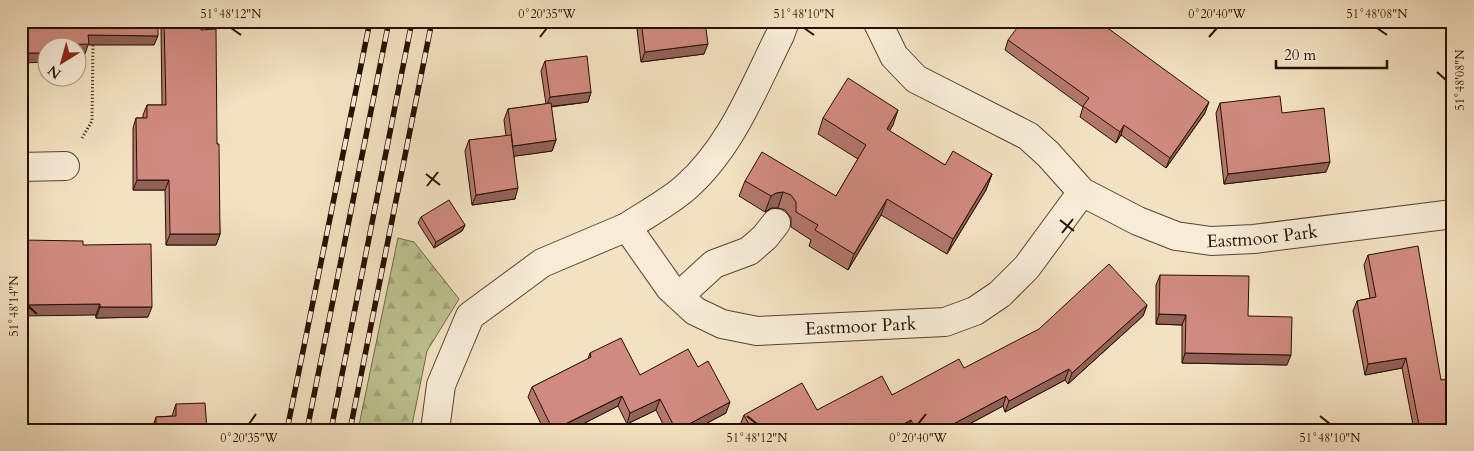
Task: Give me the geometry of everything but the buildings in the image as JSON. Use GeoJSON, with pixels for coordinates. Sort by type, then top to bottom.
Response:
{"type":"FeatureCollection","features":[{"type":"Feature","properties":{"kind":"street"},"geometry":{"type":"LineString","coordinates":[[435,430],[441,385],[470,316],[542,263],[627,227],[684,189],[707,166],[734,130],[780,36],[785,21]]}},
{"type":"Feature","properties":{"kind":"street","name":"Eastmoor Park"},"geometry":{"type":"LineString","coordinates":[[877,21],[894,56],[916,79],[1028,136],[1048,154],[1082,192],[1138,221],[1176,236],[1210,241],[1254,239],[1453,214]]}},
{"type":"Feature","properties":{"kind":"street"},"geometry":{"type":"LineString","coordinates":[[21,167],[65,166]]}},
{"type":"Feature","properties":{"kind":"street","name":"Eastmoor Park"},"geometry":{"type":"LineString","coordinates":[[627,227],[670,288],[695,310],[722,324],[758,331],[945,322],[976,311],[1000,294],[1026,267],[1082,192]]}},
{"type":"Feature","properties":{"kind":"street"},"geometry":{"type":"LineString","coordinates":[[679,296],[714,264],[749,251],[765,237],[776,223]]}},
{"type":"Feature","properties":{"kind":"path"},"geometry":{"type":"LineString","coordinates":[[65,166],[92,122],[93,40]]}},
{"type":"Feature","properties":{"kind":"green space"},"geometry":{"type":"Polygon","coordinates":[[[398,238],[414,242],[459,299],[427,351],[411,430],[358,430],[398,238]]]}},
{"type":"Feature","properties":{"kind":"railway"},"geometry":{"type":"LineString","coordinates":[[287,430],[370,21]]}},
{"type":"Feature","properties":{"kind":"railway"},"geometry":{"type":"LineString","coordinates":[[307,430],[389,21]]}},
{"type":"Feature","properties":{"kind":"railway"},"geometry":{"type":"LineString","coordinates":[[331,430],[412,21]]}},
{"type":"Feature","properties":{"kind":"railway"},"geometry":{"type":"LineString","coordinates":[[350,430],[432,21]]}}]}
